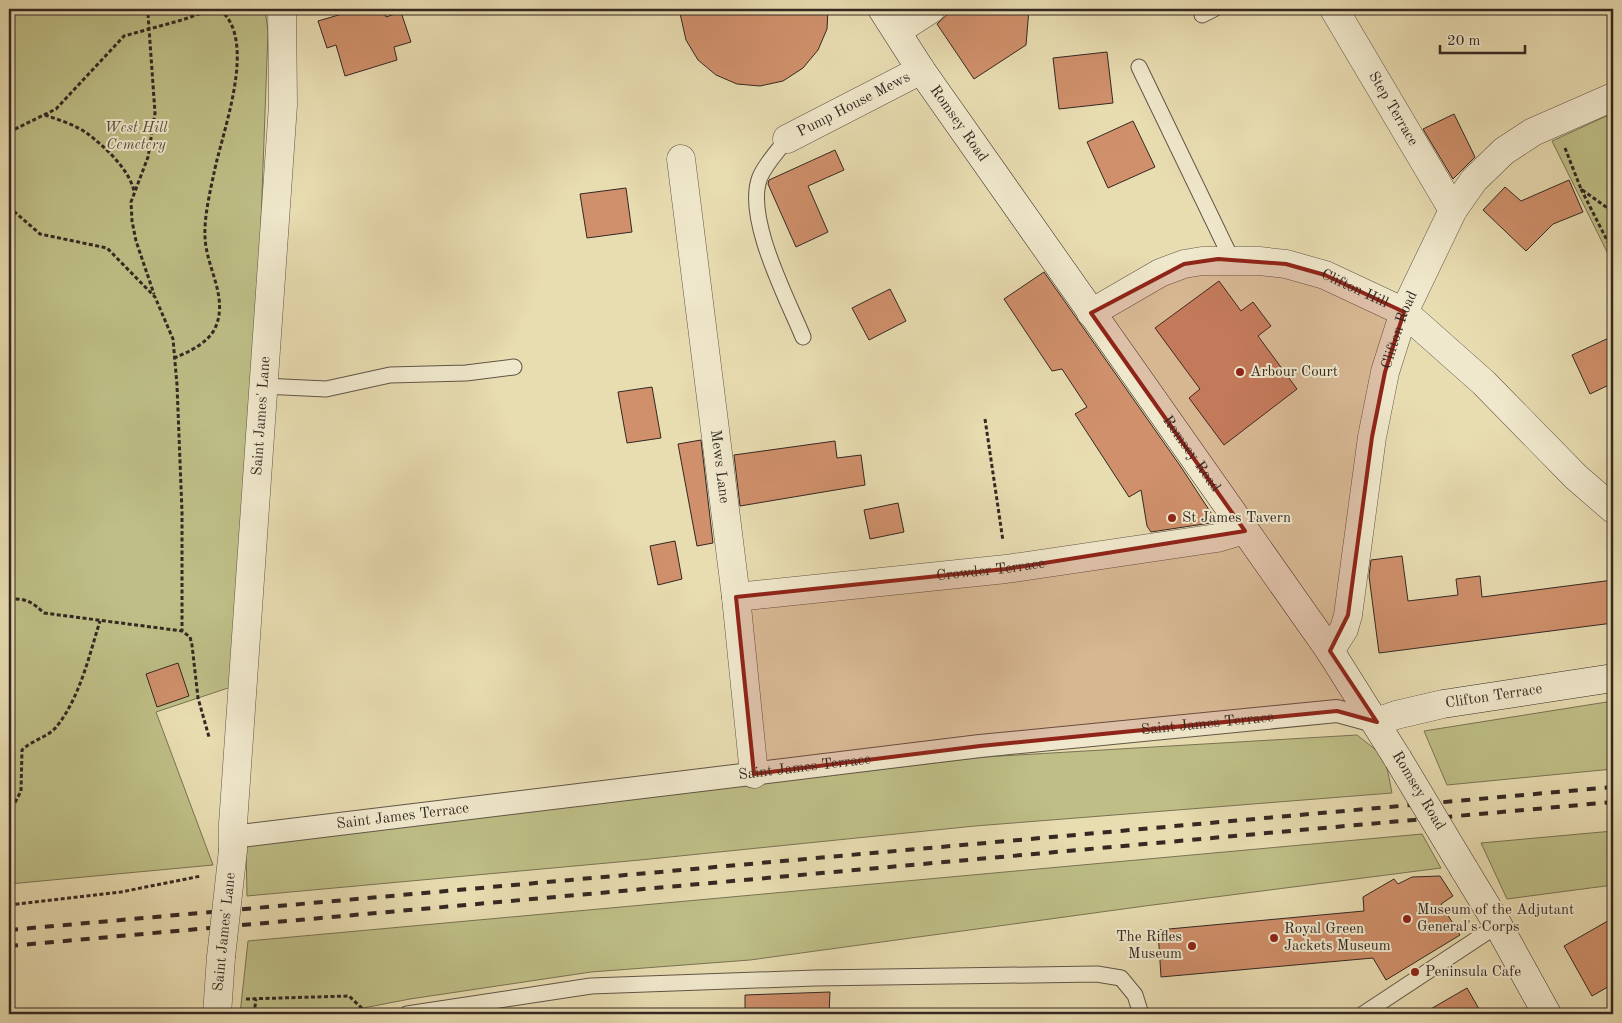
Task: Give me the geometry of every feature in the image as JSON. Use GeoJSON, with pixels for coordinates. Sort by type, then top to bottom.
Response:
{"type":"FeatureCollection","features":[{"type":"Feature","properties":{"kind":"street","name":"Saint James' Lane"},"geometry":{"type":"LineString","coordinates":[[217,1014],[233,837],[283,105],[282,9]]}},
{"type":"Feature","properties":{"kind":"street","name":"Romsey Road"},"geometry":{"type":"LineString","coordinates":[[882,9],[921,70],[1330,651],[1377,722],[1498,925],[1547,1014]]}},
{"type":"Feature","properties":{"kind":"street"},"geometry":{"type":"LineString","coordinates":[[897,31],[931,9]]}},
{"type":"Feature","properties":{"kind":"street","name":"Step Terrace"},"geometry":{"type":"LineString","coordinates":[[1334,9],[1453,210]]}},
{"type":"Feature","properties":{"kind":"street","name":"Pump House Mews"},"geometry":{"type":"LineString","coordinates":[[787,139],[921,70]]}},
{"type":"Feature","properties":{"kind":"street","name":"Clifton Road"},"geometry":{"type":"LineString","coordinates":[[1330,651],[1344,629],[1348,615],[1372,437],[1385,372],[1404,312],[1453,210],[1474,180],[1504,151],[1533,132],[1613,97]]}},
{"type":"Feature","properties":{"kind":"street","name":"Mews Lane"},"geometry":{"type":"LineString","coordinates":[[681,159],[736,597],[754,774]]}},
{"type":"Feature","properties":{"kind":"street","name":"Clifton Hill"},"geometry":{"type":"LineString","coordinates":[[1091,313],[1160,273],[1202,260],[1286,264],[1306,268],[1325,275],[1404,312],[1484,383],[1576,477],[1613,509]]}},
{"type":"Feature","properties":{"kind":"street","name":"Crowder Terrace"},"geometry":{"type":"LineString","coordinates":[[736,597],[1006,569],[1217,538],[1244,530]]}},
{"type":"Feature","properties":{"kind":"street","name":"Clifton Terrace"},"geometry":{"type":"LineString","coordinates":[[1377,722],[1431,706],[1613,678]]}},
{"type":"Feature","properties":{"kind":"street","name":"Saint James Terrace"},"geometry":{"type":"LineString","coordinates":[[233,837],[980,746],[1337,711],[1377,722]]}},
{"type":"Feature","properties":{"kind":"lane"},"geometry":{"type":"LineString","coordinates":[[1139,67],[1232,260]]}},
{"type":"Feature","properties":{"kind":"lane"},"geometry":{"type":"LineString","coordinates":[[787,139],[760,176],[757,194],[758,218],[765,243],[803,337]]}},
{"type":"Feature","properties":{"kind":"lane"},"geometry":{"type":"LineString","coordinates":[[263,386],[326,388],[390,375],[466,373],[514,367]]}},
{"type":"Feature","properties":{"kind":"lane"},"geometry":{"type":"LineString","coordinates":[[1363,1014],[1498,925]]}},
{"type":"Feature","properties":{"kind":"lane"},"geometry":{"type":"LineString","coordinates":[[407,1014],[591,986],[815,978],[1097,974],[1121,978],[1135,995],[1141,1014]]}},
{"type":"Feature","properties":{"kind":"path"},"geometry":{"type":"LineString","coordinates":[[9,132],[56,109],[124,36],[182,20],[213,9]]}},
{"type":"Feature","properties":{"kind":"path"},"geometry":{"type":"LineString","coordinates":[[174,358],[206,340],[215,328],[219,316],[220,298],[209,266],[205,236],[214,172],[226,126],[236,71],[237,51],[233,27],[226,14],[219,9]]}},
{"type":"Feature","properties":{"kind":"path"},"geometry":{"type":"LineString","coordinates":[[148,14],[155,113],[148,157],[131,202],[132,221],[145,271],[173,339],[182,512],[182,631]]}},
{"type":"Feature","properties":{"kind":"path"},"geometry":{"type":"LineString","coordinates":[[44,115],[87,133],[122,168],[132,182],[134,191]]}},
{"type":"Feature","properties":{"kind":"path"},"geometry":{"type":"LineString","coordinates":[[1561,120],[1563,143],[1581,189],[1613,252]]}},
{"type":"Feature","properties":{"kind":"path"},"geometry":{"type":"LineString","coordinates":[[1581,189],[1613,212]]}},
{"type":"Feature","properties":{"kind":"path"},"geometry":{"type":"LineString","coordinates":[[9,207],[40,234],[107,248],[155,297]]}},
{"type":"Feature","properties":{"kind":"path"},"geometry":{"type":"LineString","coordinates":[[986,419],[1001,523]]}},
{"type":"Feature","properties":{"kind":"path"},"geometry":{"type":"LineString","coordinates":[[9,599],[22,598],[32,601],[44,613],[182,631],[190,637],[198,698],[211,743]]}},
{"type":"Feature","properties":{"kind":"path"},"geometry":{"type":"LineString","coordinates":[[9,814],[21,791],[22,750],[28,744],[56,728],[67,711],[78,687],[100,621]]}},
{"type":"Feature","properties":{"kind":"path"},"geometry":{"type":"LineString","coordinates":[[9,905],[121,892],[210,875]]}},
{"type":"Feature","properties":{"kind":"path"},"geometry":{"type":"LineString","coordinates":[[254,1014],[256,999],[349,996],[368,1014]]}},
{"type":"Feature","properties":{"kind":"highlighted area"},"geometry":{"type":"Polygon","coordinates":[[[1218,259],[1286,264],[1325,275],[1404,312],[1385,372],[1372,437],[1348,615],[1330,651],[1377,722],[1337,711],[980,746],[754,774],[736,597],[1006,569],[1245,531],[1091,313],[1184,264],[1218,259]]]}},
{"type":"Feature","properties":{"kind":"green space","name":"West Hill Cemetery"},"geometry":{"type":"Polygon","coordinates":[[[9,9],[265,9],[268,32],[258,302],[231,687],[156,712],[213,865],[9,884],[9,9]]]}},
{"type":"Feature","properties":{"kind":"green space"},"geometry":{"type":"Polygon","coordinates":[[[1613,113],[1613,264],[1552,141],[1613,113]]]}},
{"type":"Feature","properties":{"kind":"green space"},"geometry":{"type":"Polygon","coordinates":[[[1613,701],[1613,769],[1447,785],[1424,731],[1613,701]]]}},
{"type":"Feature","properties":{"kind":"green space"},"geometry":{"type":"Polygon","coordinates":[[[1357,735],[1385,757],[1392,793],[975,826],[640,860],[247,896],[246,845],[984,757],[1357,735]]]}},
{"type":"Feature","properties":{"kind":"green space"},"geometry":{"type":"Polygon","coordinates":[[[1613,831],[1613,885],[1507,899],[1481,843],[1613,831]]]}},
{"type":"Feature","properties":{"kind":"green space"},"geometry":{"type":"Polygon","coordinates":[[[1422,834],[1441,868],[750,960],[591,972],[410,999],[332,1014],[240,1014],[248,941],[1422,834]]]}},
{"type":"Feature","properties":{"kind":"building"},"geometry":{"type":"Polygon","coordinates":[[[359,9],[383,9],[386,17],[401,12],[411,42],[394,47],[397,60],[345,76],[336,45],[327,48],[318,21],[359,9]]]}},
{"type":"Feature","properties":{"kind":"building"},"geometry":{"type":"Polygon","coordinates":[[[679,9],[828,9],[827,29],[818,50],[803,68],[783,81],[760,86],[737,84],[716,75],[698,60],[686,40],[679,9]]]}},
{"type":"Feature","properties":{"kind":"building"},"geometry":{"type":"Polygon","coordinates":[[[953,9],[1029,9],[1026,45],[974,79],[937,24],[953,9]]]}},
{"type":"Feature","properties":{"kind":"building"},"geometry":{"type":"Polygon","coordinates":[[[1107,52],[1113,103],[1059,109],[1053,58],[1107,52]]]}},
{"type":"Feature","properties":{"kind":"building"},"geometry":{"type":"Polygon","coordinates":[[[1454,114],[1475,157],[1453,179],[1423,129],[1454,114]]]}},
{"type":"Feature","properties":{"kind":"building"},"geometry":{"type":"Polygon","coordinates":[[[1133,121],[1155,167],[1108,188],[1087,142],[1133,121]]]}},
{"type":"Feature","properties":{"kind":"building"},"geometry":{"type":"Polygon","coordinates":[[[835,150],[844,170],[808,186],[828,232],[796,247],[768,184],[769,180],[835,150]]]}},
{"type":"Feature","properties":{"kind":"building"},"geometry":{"type":"Polygon","coordinates":[[[1569,180],[1583,212],[1553,224],[1526,251],[1483,210],[1505,187],[1521,201],[1569,180]]]}},
{"type":"Feature","properties":{"kind":"building"},"geometry":{"type":"Polygon","coordinates":[[[626,188],[632,232],[587,238],[580,194],[626,188]]]}},
{"type":"Feature","properties":{"kind":"building"},"geometry":{"type":"Polygon","coordinates":[[[1044,272],[1181,467],[1217,522],[1151,532],[1147,526],[1141,490],[1129,497],[1075,414],[1087,407],[1062,369],[1052,371],[1004,299],[1044,272]]]}},
{"type":"Feature","properties":{"kind":"building","name":"Arbour Court"},"geometry":{"type":"Polygon","coordinates":[[[1219,281],[1241,311],[1253,302],[1271,326],[1258,336],[1297,389],[1224,445],[1189,398],[1200,389],[1155,328],[1219,281]]]}},
{"type":"Feature","properties":{"kind":"building"},"geometry":{"type":"Polygon","coordinates":[[[890,289],[906,321],[869,340],[852,308],[890,289]]]}},
{"type":"Feature","properties":{"kind":"building"},"geometry":{"type":"Polygon","coordinates":[[[1613,336],[1613,383],[1590,394],[1572,355],[1613,336]]]}},
{"type":"Feature","properties":{"kind":"building"},"geometry":{"type":"Polygon","coordinates":[[[652,387],[661,438],[627,443],[618,392],[652,387]]]}},
{"type":"Feature","properties":{"kind":"building"},"geometry":{"type":"Polygon","coordinates":[[[701,440],[713,543],[697,546],[678,444],[701,440]]]}},
{"type":"Feature","properties":{"kind":"building"},"geometry":{"type":"Polygon","coordinates":[[[835,441],[837,458],[861,455],[865,485],[740,506],[734,455],[835,441]]]}},
{"type":"Feature","properties":{"kind":"building"},"geometry":{"type":"Polygon","coordinates":[[[898,503],[904,532],[870,539],[864,510],[898,503]]]}},
{"type":"Feature","properties":{"kind":"building"},"geometry":{"type":"Polygon","coordinates":[[[675,541],[682,579],[658,585],[650,546],[675,541]]]}},
{"type":"Feature","properties":{"kind":"building"},"geometry":{"type":"Polygon","coordinates":[[[1402,556],[1408,601],[1458,595],[1456,579],[1480,576],[1482,597],[1613,580],[1613,623],[1379,653],[1369,576],[1371,560],[1402,556]]]}},
{"type":"Feature","properties":{"kind":"building"},"geometry":{"type":"Polygon","coordinates":[[[178,663],[189,696],[157,707],[146,674],[178,663]]]}},
{"type":"Feature","properties":{"kind":"building"},"geometry":{"type":"Polygon","coordinates":[[[1440,876],[1453,896],[1441,904],[1460,935],[1386,980],[1373,958],[1161,977],[1158,930],[1364,911],[1363,897],[1394,879],[1398,884],[1412,877],[1440,876]]]}},
{"type":"Feature","properties":{"kind":"building"},"geometry":{"type":"Polygon","coordinates":[[[1613,918],[1613,984],[1592,996],[1564,946],[1613,918]]]}},
{"type":"Feature","properties":{"kind":"building"},"geometry":{"type":"Polygon","coordinates":[[[1467,988],[1482,1014],[1422,1014],[1467,988]]]}},
{"type":"Feature","properties":{"kind":"building"},"geometry":{"type":"Polygon","coordinates":[[[830,992],[829,1014],[745,1014],[745,995],[830,992]]]}},
{"type":"Feature","properties":{"kind":"railway"},"geometry":{"type":"LineString","coordinates":[[9,930],[1613,787]]}},
{"type":"Feature","properties":{"kind":"railway"},"geometry":{"type":"LineString","coordinates":[[9,946],[1613,802]]}},
{"type":"Feature","properties":{"kind":"place","name":"Arbour Court"},"geometry":{"type":"Point","coordinates":[1240,372]}},
{"type":"Feature","properties":{"kind":"place","name":"St James Tavern"},"geometry":{"type":"Point","coordinates":[1172,518]}},
{"type":"Feature","properties":{"kind":"place","name":"Museum of the Adjutant General's Corps"},"geometry":{"type":"Point","coordinates":[1407,919]}},
{"type":"Feature","properties":{"kind":"place","name":"Royal Green Jackets Museum"},"geometry":{"type":"Point","coordinates":[1274,938]}},
{"type":"Feature","properties":{"kind":"place","name":"The Rifles Museum"},"geometry":{"type":"Point","coordinates":[1192,946]}},
{"type":"Feature","properties":{"kind":"place","name":"Peninsula Cafe"},"geometry":{"type":"Point","coordinates":[1415,972]}}]}
